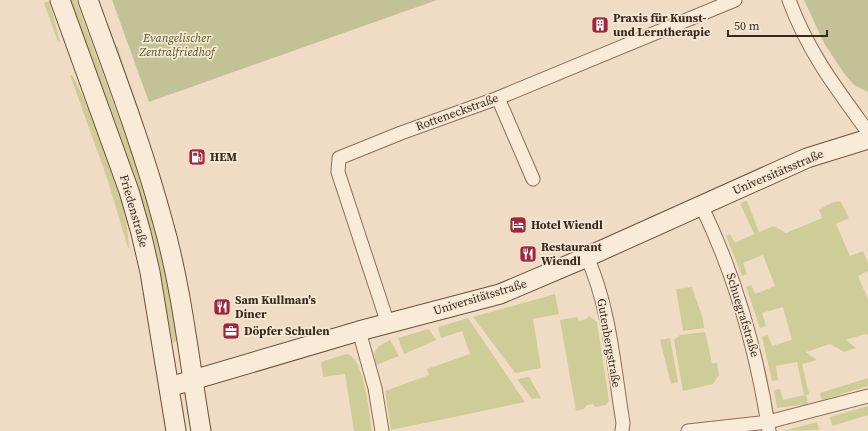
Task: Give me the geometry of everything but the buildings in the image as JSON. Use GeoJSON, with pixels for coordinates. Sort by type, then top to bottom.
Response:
{"type":"FeatureCollection","features":[{"type":"Feature","properties":{"kind":"main road","name":"Friedenstraße"},"geometry":{"type":"LineString","coordinates":[[60,0],[129,191],[137,219],[150,272],[176,431]]}},
{"type":"Feature","properties":{"kind":"main road","name":"Friedenstraße"},"geometry":{"type":"LineString","coordinates":[[88,0],[135,132],[162,219],[173,261],[201,431]]}},
{"type":"Feature","properties":{"kind":"main road","name":"Universitätsstraße"},"geometry":{"type":"LineString","coordinates":[[169,387],[359,332],[500,294],[587,257],[701,204],[807,158],[868,139]]}},
{"type":"Feature","properties":{"kind":"street","name":"Rotteneckstraße"},"geometry":{"type":"LineString","coordinates":[[388,324],[338,172],[339,158],[401,133],[498,98],[735,0]]}},
{"type":"Feature","properties":{"kind":"street"},"geometry":{"type":"LineString","coordinates":[[790,0],[803,32],[823,70],[868,132]]}},
{"type":"Feature","properties":{"kind":"street"},"geometry":{"type":"LineString","coordinates":[[498,98],[533,179]]}},
{"type":"Feature","properties":{"kind":"street","name":"Schuegrafstraße"},"geometry":{"type":"LineString","coordinates":[[701,204],[731,276],[744,314],[757,360],[769,427]]}},
{"type":"Feature","properties":{"kind":"street","name":"Gutenbergstraße"},"geometry":{"type":"LineString","coordinates":[[587,257],[599,284],[623,423],[622,431]]}},
{"type":"Feature","properties":{"kind":"street"},"geometry":{"type":"LineString","coordinates":[[359,332],[375,388],[382,431]]}},
{"type":"Feature","properties":{"kind":"street"},"geometry":{"type":"LineString","coordinates":[[688,431],[769,427],[868,396]]}},
{"type":"Feature","properties":{"kind":"shaded area"},"geometry":{"type":"Polygon","coordinates":[[[64,0],[76,0],[143,184],[164,261],[178,340],[173,343],[152,240],[64,0]]]}},
{"type":"Feature","properties":{"kind":"shaded area"},"geometry":{"type":"Polygon","coordinates":[[[49,1],[60,41],[58,42],[44,3],[49,1]]]}},
{"type":"Feature","properties":{"kind":"shaded area"},"geometry":{"type":"Polygon","coordinates":[[[111,38],[118,48],[139,113],[137,114],[111,38]]]}},
{"type":"Feature","properties":{"kind":"shaded area"},"geometry":{"type":"Polygon","coordinates":[[[70,75],[72,75],[77,84],[86,104],[113,176],[124,212],[129,248],[107,178],[70,75]]]}},
{"type":"Feature","properties":{"kind":"shaded area"},"geometry":{"type":"Polygon","coordinates":[[[747,201],[759,232],[774,226],[786,233],[822,218],[819,210],[827,205],[841,202],[849,218],[836,224],[850,256],[863,251],[868,263],[868,271],[858,276],[868,299],[868,335],[865,334],[846,340],[856,348],[844,352],[830,344],[806,352],[817,360],[802,364],[809,394],[806,395],[808,404],[777,408],[774,390],[780,389],[783,400],[804,395],[797,362],[776,366],[778,380],[772,381],[762,337],[768,335],[772,346],[792,340],[783,307],[762,313],[766,326],[760,328],[746,287],[751,285],[755,294],[775,286],[763,255],[743,263],[747,274],[742,276],[726,236],[730,234],[735,243],[754,234],[740,203],[747,201]]]}},
{"type":"Feature","properties":{"kind":"shaded area"},"geometry":{"type":"Polygon","coordinates":[[[692,287],[703,319],[704,328],[683,331],[676,289],[692,287]]]}},
{"type":"Feature","properties":{"kind":"shaded area"},"geometry":{"type":"Polygon","coordinates":[[[555,294],[559,314],[533,319],[541,368],[515,373],[473,317],[555,294]]]}},
{"type":"Feature","properties":{"kind":"shaded area"},"geometry":{"type":"Polygon","coordinates":[[[589,316],[597,322],[609,401],[606,405],[595,407],[593,404],[587,405],[584,409],[576,411],[560,320],[577,317],[579,321],[586,319],[589,316]]]}},
{"type":"Feature","properties":{"kind":"shaded area"},"geometry":{"type":"Polygon","coordinates":[[[468,318],[525,402],[391,430],[385,391],[429,375],[427,369],[470,354],[462,331],[441,338],[438,327],[468,318]]]}},
{"type":"Feature","properties":{"kind":"shaded area"},"geometry":{"type":"Polygon","coordinates":[[[429,329],[436,340],[404,354],[398,338],[429,329]]]}},
{"type":"Feature","properties":{"kind":"shaded area"},"geometry":{"type":"Polygon","coordinates":[[[705,332],[712,363],[717,363],[719,375],[713,384],[683,391],[674,340],[680,335],[705,332]]]}},
{"type":"Feature","properties":{"kind":"shaded area"},"geometry":{"type":"Polygon","coordinates":[[[670,338],[678,382],[671,384],[660,340],[670,338]]]}},
{"type":"Feature","properties":{"kind":"shaded area"},"geometry":{"type":"Polygon","coordinates":[[[390,340],[399,356],[376,365],[374,353],[379,346],[390,340]]]}},
{"type":"Feature","properties":{"kind":"shaded area"},"geometry":{"type":"Polygon","coordinates":[[[346,354],[352,357],[362,375],[368,400],[372,431],[354,431],[345,374],[323,377],[321,362],[346,354]]]}},
{"type":"Feature","properties":{"kind":"shaded area"},"geometry":{"type":"Polygon","coordinates":[[[529,377],[541,398],[532,399],[517,379],[529,377]]]}},
{"type":"Feature","properties":{"kind":"shaded area"},"geometry":{"type":"Polygon","coordinates":[[[868,378],[868,386],[822,400],[820,393],[868,378]]]}},
{"type":"Feature","properties":{"kind":"shaded area"},"geometry":{"type":"Polygon","coordinates":[[[868,406],[868,415],[832,426],[830,417],[868,406]]]}},
{"type":"Feature","properties":{"kind":"shaded area"},"geometry":{"type":"Polygon","coordinates":[[[817,422],[819,430],[783,431],[817,422]]]}},
{"type":"Feature","properties":{"kind":"green space","name":"Evangelischer Zentralfriedhof"},"geometry":{"type":"Polygon","coordinates":[[[112,0],[437,0],[149,102],[112,0]]]}},
{"type":"Feature","properties":{"kind":"green space"},"geometry":{"type":"Polygon","coordinates":[[[804,0],[868,0],[868,92],[854,85],[843,72],[824,43],[804,0]]]}},
{"type":"Feature","properties":{"kind":"place","name":"Praxis für Kunst- und Lerntherapie"},"geometry":{"type":"Point","coordinates":[600,25]}},
{"type":"Feature","properties":{"kind":"place","name":"HEM"},"geometry":{"type":"Point","coordinates":[197,157]}},
{"type":"Feature","properties":{"kind":"place","name":"Hotel Wiendl"},"geometry":{"type":"Point","coordinates":[518,225]}},
{"type":"Feature","properties":{"kind":"place","name":"Restaurant Wiendl"},"geometry":{"type":"Point","coordinates":[528,254]}},
{"type":"Feature","properties":{"kind":"place","name":"Sam Kullman's Diner"},"geometry":{"type":"Point","coordinates":[222,307]}},
{"type":"Feature","properties":{"kind":"place","name":"Döpfer Schulen"},"geometry":{"type":"Point","coordinates":[231,331]}}]}
